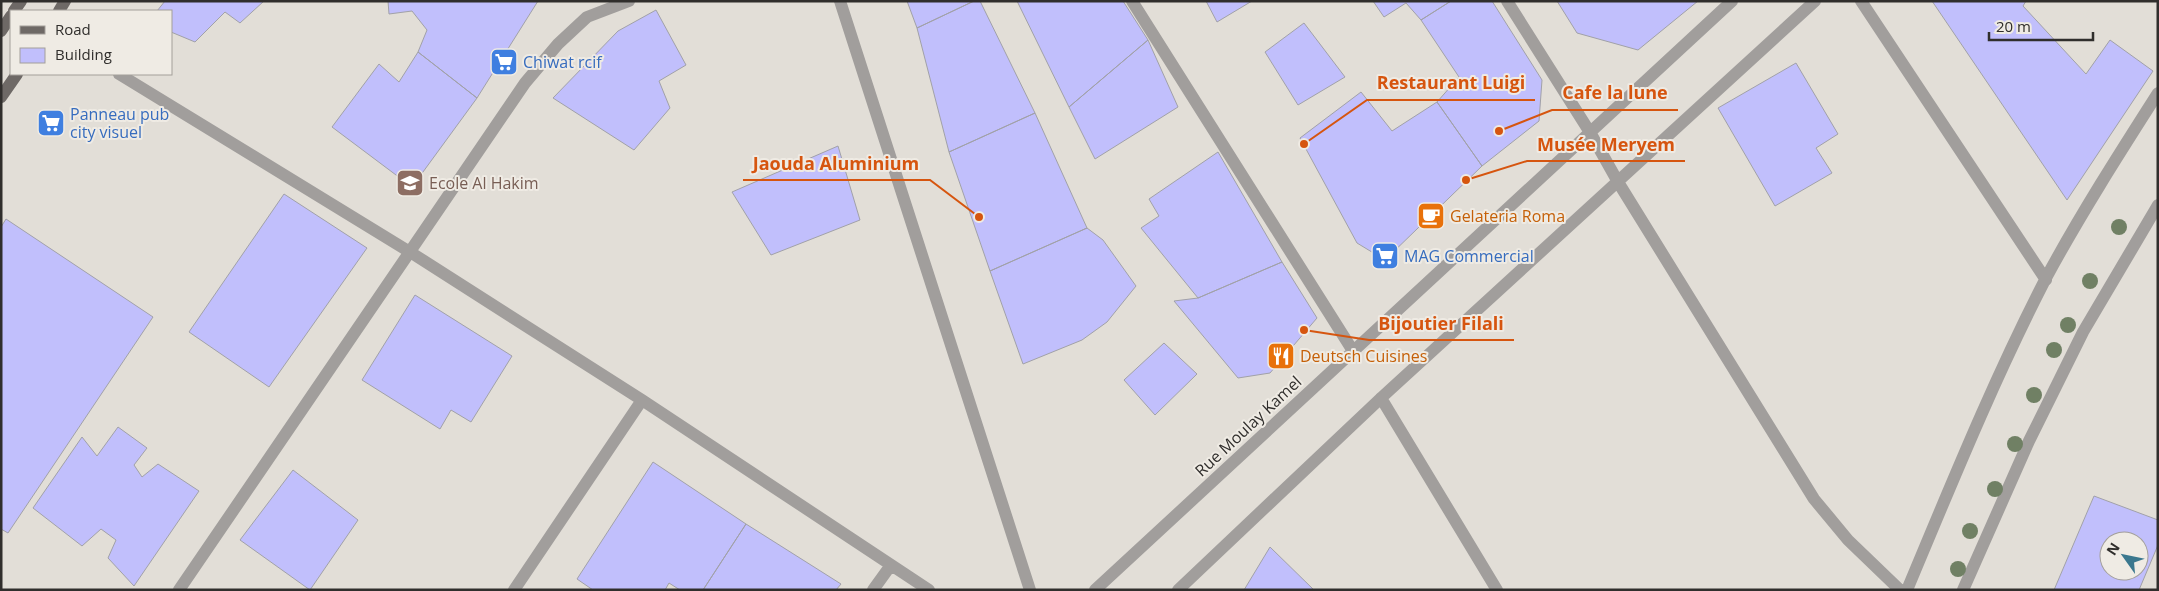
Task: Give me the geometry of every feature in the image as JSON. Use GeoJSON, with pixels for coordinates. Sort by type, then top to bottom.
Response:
{"type":"FeatureCollection","features":[{"type":"Feature","properties":{"kind":"main road"},"geometry":{"type":"LineString","coordinates":[[1,31],[10,18]]}},
{"type":"Feature","properties":{"kind":"main road"},"geometry":{"type":"LineString","coordinates":[[1,96],[16,75]]}},
{"type":"Feature","properties":{"kind":"street"},"geometry":{"type":"LineString","coordinates":[[179,590],[525,83],[558,44],[588,16],[629,1]]}},
{"type":"Feature","properties":{"kind":"street"},"geometry":{"type":"LineString","coordinates":[[840,1],[1030,590]]}},
{"type":"Feature","properties":{"kind":"street"},"geometry":{"type":"LineString","coordinates":[[1132,1],[1353,351]]}},
{"type":"Feature","properties":{"kind":"street"},"geometry":{"type":"LineString","coordinates":[[1507,1],[1591,134],[1618,182],[1814,499],[1848,540],[1900,590]]}},
{"type":"Feature","properties":{"kind":"street","name":"Rue Moulay Kamel"},"geometry":{"type":"LineString","coordinates":[[1095,590],[1591,134],[1732,1]]}},
{"type":"Feature","properties":{"kind":"street"},"geometry":{"type":"LineString","coordinates":[[1178,590],[1381,398],[1815,1]]}},
{"type":"Feature","properties":{"kind":"street"},"geometry":{"type":"LineString","coordinates":[[1861,1],[2046,280]]}},
{"type":"Feature","properties":{"kind":"street"},"geometry":{"type":"LineString","coordinates":[[121,75],[410,252],[642,400],[928,590]]}},
{"type":"Feature","properties":{"kind":"street"},"geometry":{"type":"LineString","coordinates":[[1907,590],[1977,425],[2046,280],[2093,194],[2158,93]]}},
{"type":"Feature","properties":{"kind":"street"},"geometry":{"type":"LineString","coordinates":[[1963,590],[2029,441],[2071,358],[2158,205]]}},
{"type":"Feature","properties":{"kind":"street"},"geometry":{"type":"LineString","coordinates":[[1381,398],[1497,590]]}},
{"type":"Feature","properties":{"kind":"street"},"geometry":{"type":"LineString","coordinates":[[514,590],[642,400]]}},
{"type":"Feature","properties":{"kind":"street"},"geometry":{"type":"LineString","coordinates":[[873,590],[891,565]]}},
{"type":"Feature","properties":{"kind":"building"},"geometry":{"type":"Polygon","coordinates":[[[165,1],[264,1],[240,23],[225,12],[195,42],[172,32],[172,10],[158,10],[165,1]]]}},
{"type":"Feature","properties":{"kind":"building"},"geometry":{"type":"Polygon","coordinates":[[[388,1],[538,1],[477,98],[418,52],[427,30],[412,11],[389,14],[388,1]]]}},
{"type":"Feature","properties":{"kind":"building"},"geometry":{"type":"Polygon","coordinates":[[[907,1],[974,1],[917,28],[907,1]]]}},
{"type":"Feature","properties":{"kind":"building"},"geometry":{"type":"Polygon","coordinates":[[[974,1],[980,1],[1035,113],[949,152],[917,28],[974,1]]]}},
{"type":"Feature","properties":{"kind":"building"},"geometry":{"type":"Polygon","coordinates":[[[1017,1],[1123,1],[1148,40],[1069,107],[1017,1]]]}},
{"type":"Feature","properties":{"kind":"building"},"geometry":{"type":"Polygon","coordinates":[[[1206,1],[1252,1],[1217,22],[1206,1]]]}},
{"type":"Feature","properties":{"kind":"building"},"geometry":{"type":"Polygon","coordinates":[[[1373,1],[1451,1],[1421,20],[1406,3],[1384,17],[1373,1]]]}},
{"type":"Feature","properties":{"kind":"building"},"geometry":{"type":"Polygon","coordinates":[[[1451,1],[1492,1],[1542,80],[1539,121],[1482,166],[1437,102],[1459,77],[1421,20],[1451,1]]]}},
{"type":"Feature","properties":{"kind":"building"},"geometry":{"type":"Polygon","coordinates":[[[1557,1],[1698,1],[1638,50],[1577,33],[1557,1]]]}},
{"type":"Feature","properties":{"kind":"building"},"geometry":{"type":"Polygon","coordinates":[[[1932,1],[2026,1],[2023,6],[2086,74],[2110,40],[2153,71],[2067,200],[1932,1]]]}},
{"type":"Feature","properties":{"kind":"building"},"geometry":{"type":"Polygon","coordinates":[[[656,10],[686,65],[659,81],[670,108],[634,150],[553,98],[618,31],[656,10]]]}},
{"type":"Feature","properties":{"kind":"building"},"geometry":{"type":"Polygon","coordinates":[[[1304,23],[1345,77],[1298,105],[1265,52],[1304,23]]]}},
{"type":"Feature","properties":{"kind":"building"},"geometry":{"type":"Polygon","coordinates":[[[1148,40],[1178,107],[1095,159],[1069,107],[1148,40]]]}},
{"type":"Feature","properties":{"kind":"building"},"geometry":{"type":"Polygon","coordinates":[[[418,52],[477,98],[412,187],[332,127],[379,64],[399,82],[418,52]]]}},
{"type":"Feature","properties":{"kind":"building"},"geometry":{"type":"Polygon","coordinates":[[[1796,63],[1838,134],[1816,148],[1832,173],[1775,206],[1718,108],[1796,63]]]}},
{"type":"Feature","properties":{"kind":"building"},"geometry":{"type":"Polygon","coordinates":[[[1361,92],[1392,131],[1437,102],[1482,166],[1385,260],[1357,243],[1300,138],[1361,92]]]}},
{"type":"Feature","properties":{"kind":"building"},"geometry":{"type":"Polygon","coordinates":[[[1035,113],[1087,228],[990,271],[949,152],[1035,113]]]}},
{"type":"Feature","properties":{"kind":"building"},"geometry":{"type":"Polygon","coordinates":[[[838,146],[860,220],[771,255],[732,192],[838,146]]]}},
{"type":"Feature","properties":{"kind":"building"},"geometry":{"type":"Polygon","coordinates":[[[1218,152],[1282,262],[1198,298],[1141,228],[1159,216],[1149,199],[1218,152]]]}},
{"type":"Feature","properties":{"kind":"building"},"geometry":{"type":"Polygon","coordinates":[[[284,194],[367,248],[269,387],[189,332],[284,194]]]}},
{"type":"Feature","properties":{"kind":"building"},"geometry":{"type":"Polygon","coordinates":[[[6,219],[153,317],[8,533],[1,529],[1,227],[6,219]]]}},
{"type":"Feature","properties":{"kind":"building"},"geometry":{"type":"Polygon","coordinates":[[[1087,228],[1103,240],[1136,286],[1107,322],[1082,340],[1023,364],[990,271],[1087,228]]]}},
{"type":"Feature","properties":{"kind":"building"},"geometry":{"type":"Polygon","coordinates":[[[1282,262],[1317,318],[1270,373],[1238,378],[1174,301],[1198,298],[1282,262]]]}},
{"type":"Feature","properties":{"kind":"building"},"geometry":{"type":"Polygon","coordinates":[[[415,295],[512,356],[471,422],[451,410],[440,429],[362,380],[415,295]]]}},
{"type":"Feature","properties":{"kind":"building"},"geometry":{"type":"Polygon","coordinates":[[[1164,343],[1197,374],[1155,415],[1124,380],[1164,343]]]}},
{"type":"Feature","properties":{"kind":"building"},"geometry":{"type":"Polygon","coordinates":[[[118,427],[147,448],[134,465],[142,477],[158,464],[199,491],[134,586],[108,558],[116,540],[101,529],[82,546],[33,508],[82,437],[97,456],[118,427]]]}},
{"type":"Feature","properties":{"kind":"building"},"geometry":{"type":"Polygon","coordinates":[[[653,462],[746,524],[703,590],[680,590],[669,583],[665,590],[593,590],[577,579],[653,462]]]}},
{"type":"Feature","properties":{"kind":"building"},"geometry":{"type":"Polygon","coordinates":[[[293,470],[358,520],[310,590],[240,540],[293,470]]]}},
{"type":"Feature","properties":{"kind":"building"},"geometry":{"type":"Polygon","coordinates":[[[2094,496],[2158,520],[2158,545],[2149,566],[2149,531],[2099,531],[2099,581],[2143,581],[2139,590],[2054,590],[2094,496]]]}},
{"type":"Feature","properties":{"kind":"building"},"geometry":{"type":"Polygon","coordinates":[[[746,524],[841,584],[836,590],[703,590],[746,524]]]}},
{"type":"Feature","properties":{"kind":"building"},"geometry":{"type":"Polygon","coordinates":[[[1270,547],[1314,590],[1244,590],[1270,547]]]}},
{"type":"Feature","properties":{"kind":"place","name":"Chiwat rcif"},"geometry":{"type":"Point","coordinates":[504,62]}},
{"type":"Feature","properties":{"kind":"place","name":"Panneau pub city visuel"},"geometry":{"type":"Point","coordinates":[51,123]}},
{"type":"Feature","properties":{"kind":"place","name":"Cafe la lune"},"geometry":{"type":"Point","coordinates":[1499,131]}},
{"type":"Feature","properties":{"kind":"place","name":"Restaurant Luigi"},"geometry":{"type":"Point","coordinates":[1304,144]}},
{"type":"Feature","properties":{"kind":"place","name":"Musée Meryem"},"geometry":{"type":"Point","coordinates":[1466,180]}},
{"type":"Feature","properties":{"kind":"place","name":"Ecole Al Hakim"},"geometry":{"type":"Point","coordinates":[410,183]}},
{"type":"Feature","properties":{"kind":"place","name":"Gelateria Roma"},"geometry":{"type":"Point","coordinates":[1431,216]}},
{"type":"Feature","properties":{"kind":"place","name":"Jaouda Aluminium"},"geometry":{"type":"Point","coordinates":[979,217]}},
{"type":"Feature","properties":{"kind":"place","name":"MAG Commercial"},"geometry":{"type":"Point","coordinates":[1385,256]}},
{"type":"Feature","properties":{"kind":"place","name":"Bijoutier Filali"},"geometry":{"type":"Point","coordinates":[1304,330]}},
{"type":"Feature","properties":{"kind":"place","name":"Deutsch Cuisines"},"geometry":{"type":"Point","coordinates":[1281,356]}}]}
